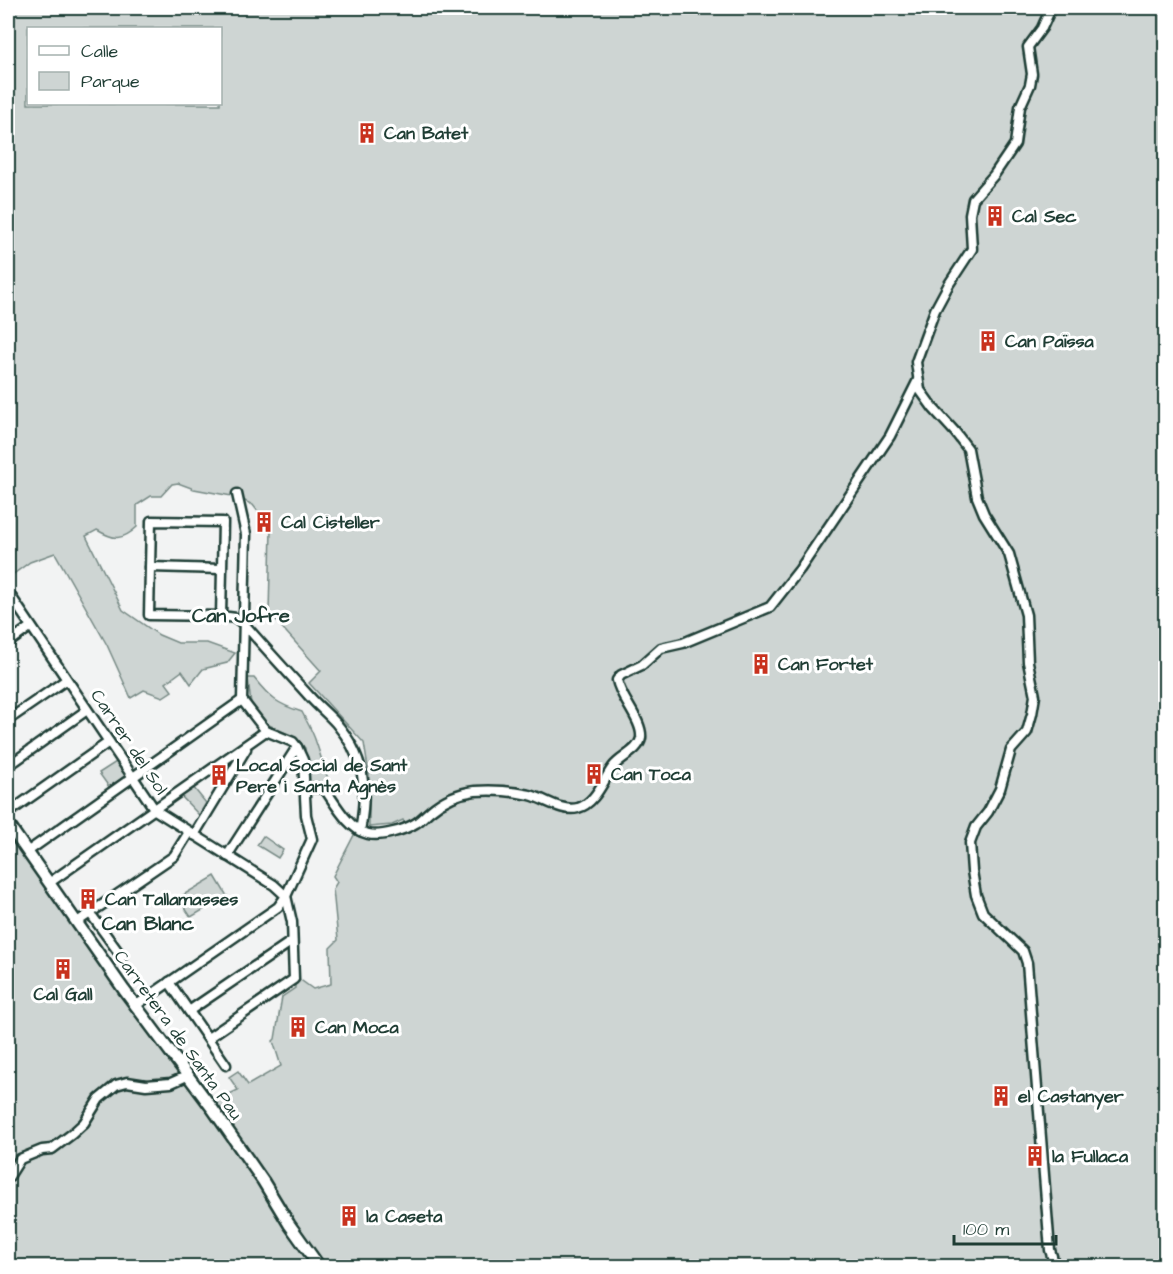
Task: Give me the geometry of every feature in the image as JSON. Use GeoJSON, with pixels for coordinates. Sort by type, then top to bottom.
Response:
{"type":"FeatureCollection","features":[{"type":"Feature","properties":{"kind":"main road","name":"Carretera de Santa Pau"},"geometry":{"type":"LineString","coordinates":[[8,824],[135,1006],[189,1075],[319,1266]]}},
{"type":"Feature","properties":{"kind":"street"},"geometry":{"type":"LineString","coordinates":[[1051,8],[1042,28],[1028,47],[1032,74],[1030,85],[1020,107],[1015,144],[994,175],[973,199],[970,214],[972,249],[935,310],[916,362],[920,390],[968,449],[977,497],[984,514],[1009,554],[1026,615],[1028,662],[1035,696],[1032,714],[1026,732],[1011,750],[1000,789],[988,812],[976,827],[970,843],[972,871],[980,905],[989,920],[1023,951],[1027,963],[1050,1250],[1055,1266]]}},
{"type":"Feature","properties":{"kind":"street"},"geometry":{"type":"LineString","coordinates":[[305,788],[324,788],[347,820],[360,831],[368,834],[392,832],[416,823],[443,801],[459,794],[476,791],[530,795],[562,808],[578,808],[590,801],[614,765],[638,746],[641,737],[639,728],[618,688],[617,680],[621,675],[642,665],[661,648],[683,643],[770,607],[800,569],[890,436],[918,380]]}},
{"type":"Feature","properties":{"kind":"street"},"geometry":{"type":"LineString","coordinates":[[135,1006],[278,907],[286,896],[312,838],[306,815],[303,760],[297,747],[293,742],[266,731],[242,700],[246,534],[237,494]]}},
{"type":"Feature","properties":{"kind":"street"},"geometry":{"type":"LineString","coordinates":[[221,616],[224,522],[151,521],[149,615],[221,616],[236,618],[245,626],[334,721],[352,744],[363,773],[365,805],[360,831]]}},
{"type":"Feature","properties":{"kind":"street"},"geometry":{"type":"LineString","coordinates":[[150,567],[222,569]]}},
{"type":"Feature","properties":{"kind":"street","name":"Carrer del Sol"},"geometry":{"type":"LineString","coordinates":[[8,592],[155,810],[274,885],[286,896]]}},
{"type":"Feature","properties":{"kind":"street"},"geometry":{"type":"LineString","coordinates":[[8,644],[30,627]]}},
{"type":"Feature","properties":{"kind":"street"},"geometry":{"type":"LineString","coordinates":[[8,720],[66,680]]}},
{"type":"Feature","properties":{"kind":"street"},"geometry":{"type":"LineString","coordinates":[[27,852],[242,700]]}},
{"type":"Feature","properties":{"kind":"street"},"geometry":{"type":"LineString","coordinates":[[8,766],[87,710]]}},
{"type":"Feature","properties":{"kind":"street"},"geometry":{"type":"LineString","coordinates":[[49,884],[248,746],[266,731]]}},
{"type":"Feature","properties":{"kind":"street"},"geometry":{"type":"LineString","coordinates":[[8,813],[109,742]]}},
{"type":"Feature","properties":{"kind":"street"},"geometry":{"type":"LineString","coordinates":[[77,922],[174,856],[192,834],[248,746]]}},
{"type":"Feature","properties":{"kind":"street"},"geometry":{"type":"LineString","coordinates":[[227,856],[297,747]]}},
{"type":"Feature","properties":{"kind":"street"},"geometry":{"type":"LineString","coordinates":[[208,1038],[294,979],[292,922],[286,896]]}},
{"type":"Feature","properties":{"kind":"street"},"geometry":{"type":"LineString","coordinates":[[90,913],[122,957]]}},
{"type":"Feature","properties":{"kind":"street"},"geometry":{"type":"LineString","coordinates":[[189,1011],[292,941]]}},
{"type":"Feature","properties":{"kind":"street"},"geometry":{"type":"LineString","coordinates":[[169,982],[226,1065]]}},
{"type":"Feature","properties":{"kind":"street"},"geometry":{"type":"LineString","coordinates":[[8,1178],[20,1159],[42,1150],[52,1149],[72,1134],[84,1123],[99,1099],[116,1085],[126,1082],[146,1085],[171,1083],[189,1075]]}},
{"type":"Feature","properties":{"kind":"green space"},"geometry":{"type":"Polygon","coordinates":[[[8,8],[1165,8],[1165,1266],[8,1266],[8,824],[206,1105],[238,1090],[229,1077],[238,1071],[248,1085],[281,1066],[273,1041],[282,997],[295,988],[295,982],[299,979],[313,989],[331,984],[330,948],[338,940],[333,889],[337,882],[333,876],[356,831],[324,793],[311,794],[309,801],[305,748],[296,738],[265,723],[251,704],[248,678],[254,678],[280,703],[302,712],[315,738],[334,794],[348,818],[358,827],[373,833],[406,825],[403,820],[392,825],[369,827],[369,774],[364,743],[309,683],[321,671],[269,613],[271,529],[253,505],[237,497],[194,489],[178,483],[172,484],[161,496],[151,496],[137,505],[137,527],[127,535],[118,538],[97,530],[86,536],[123,610],[159,635],[178,643],[207,643],[235,653],[227,663],[203,669],[191,684],[182,671],[166,683],[172,691],[163,697],[144,690],[131,698],[107,645],[55,553],[30,562],[8,578],[8,8]]]}},
{"type":"Feature","properties":{"kind":"green space"},"geometry":{"type":"Polygon","coordinates":[[[116,762],[126,776],[109,787],[99,773],[116,762]]]}},
{"type":"Feature","properties":{"kind":"green space"},"geometry":{"type":"Polygon","coordinates":[[[193,787],[206,803],[199,815],[181,796],[193,787]]]}},
{"type":"Feature","properties":{"kind":"green space"},"geometry":{"type":"Polygon","coordinates":[[[263,836],[283,850],[278,858],[257,845],[263,836]]]}},
{"type":"Feature","properties":{"kind":"green space"},"geometry":{"type":"Polygon","coordinates":[[[215,876],[227,896],[191,917],[178,898],[215,876]]]}},
{"type":"Feature","properties":{"kind":"place","name":"Can Batet"},"geometry":{"type":"Point","coordinates":[367,133]}},
{"type":"Feature","properties":{"kind":"place","name":"Cal Sec"},"geometry":{"type":"Point","coordinates":[995,216]}},
{"type":"Feature","properties":{"kind":"place","name":"Can Païssa"},"geometry":{"type":"Point","coordinates":[988,341]}},
{"type":"Feature","properties":{"kind":"place","name":"Cal Cisteller"},"geometry":{"type":"Point","coordinates":[264,522]}},
{"type":"Feature","properties":{"kind":"place","name":"Can Fortet"},"geometry":{"type":"Point","coordinates":[761,664]}},
{"type":"Feature","properties":{"kind":"place","name":"Can Toca"},"geometry":{"type":"Point","coordinates":[594,774]}},
{"type":"Feature","properties":{"kind":"place","name":"Local Social de Sant Pere i Santa Agnès"},"geometry":{"type":"Point","coordinates":[219,775]}},
{"type":"Feature","properties":{"kind":"place","name":"Can Tallamasses"},"geometry":{"type":"Point","coordinates":[88,899]}},
{"type":"Feature","properties":{"kind":"place","name":"Cal Gall"},"geometry":{"type":"Point","coordinates":[63,969]}},
{"type":"Feature","properties":{"kind":"place","name":"Can Moca"},"geometry":{"type":"Point","coordinates":[298,1027]}},
{"type":"Feature","properties":{"kind":"place","name":"el Castanyer"},"geometry":{"type":"Point","coordinates":[1001,1096]}},
{"type":"Feature","properties":{"kind":"place","name":"la Fullaca"},"geometry":{"type":"Point","coordinates":[1035,1156]}},
{"type":"Feature","properties":{"kind":"place","name":"la Caseta"},"geometry":{"type":"Point","coordinates":[349,1216]}},
{"type":"Feature","properties":{"kind":"district","name":"Can Jofre"},"geometry":{"type":"Point","coordinates":[241,616]}},
{"type":"Feature","properties":{"kind":"district","name":"Can Blanc"},"geometry":{"type":"Point","coordinates":[148,924]}}]}
